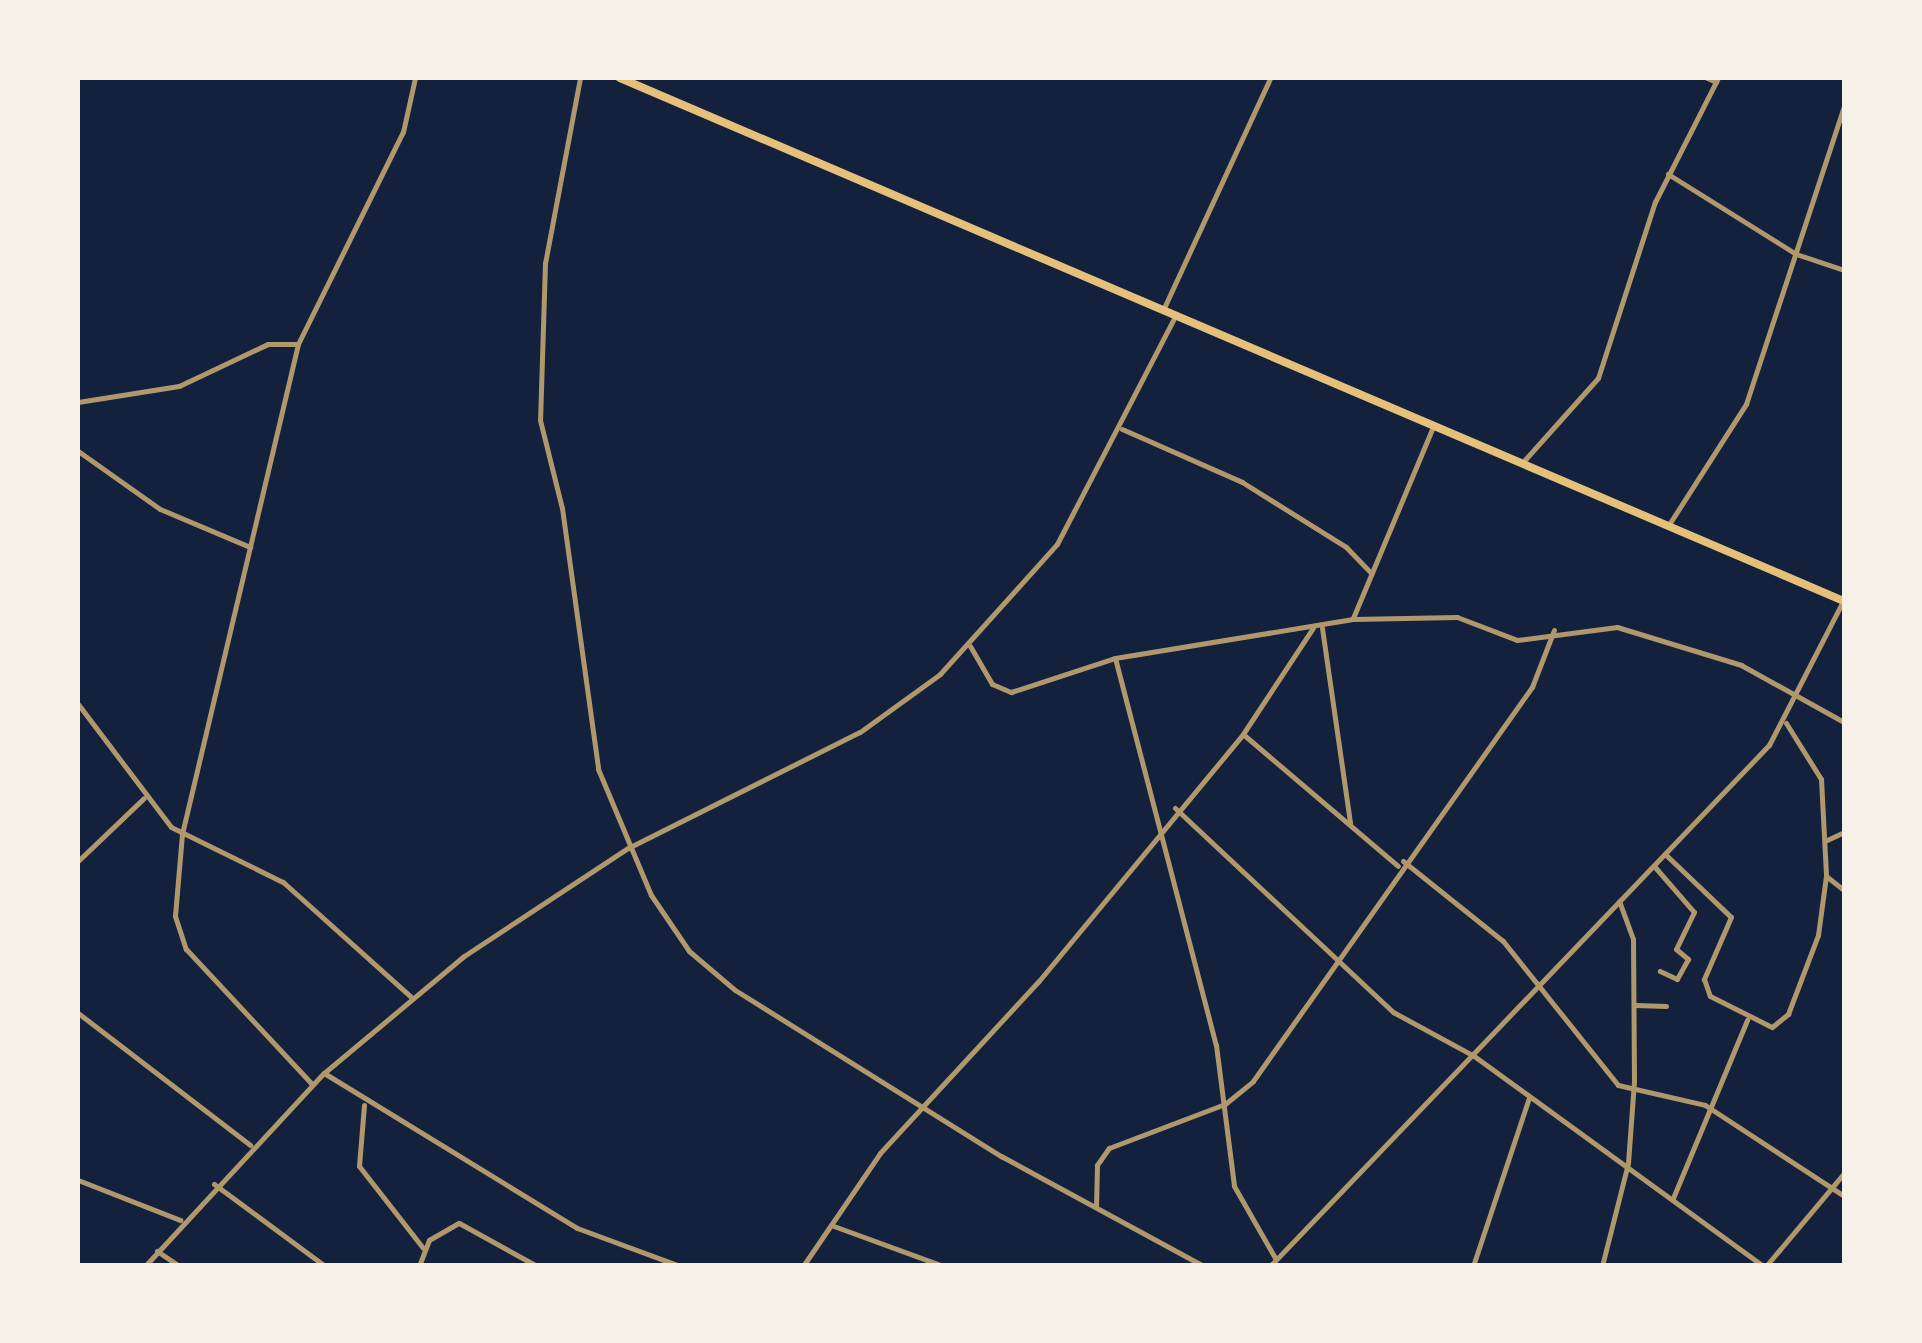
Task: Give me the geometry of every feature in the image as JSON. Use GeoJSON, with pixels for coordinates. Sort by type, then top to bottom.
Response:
{"type":"FeatureCollection","features":[{"type":"Feature","properties":{"kind":"highway"},"geometry":{"type":"LineString","coordinates":[[620,78],[1844,600]]}},
{"type":"Feature","properties":{"kind":"street"},"geometry":{"type":"LineString","coordinates":[[312,1084],[181,942],[182,834],[298,344],[403,132],[415,78]]}},
{"type":"Feature","properties":{"kind":"street"},"geometry":{"type":"LineString","coordinates":[[580,78],[546,263],[540,420],[598,765],[628,848],[669,926],[711,972],[924,1105],[1204,1266]]}},
{"type":"Feature","properties":{"kind":"street"},"geometry":{"type":"LineString","coordinates":[[1162,310],[1270,78]]}},
{"type":"Feature","properties":{"kind":"street"},"geometry":{"type":"LineString","coordinates":[[1522,464],[1598,378],[1667,174],[1717,80],[1706,78]]}},
{"type":"Feature","properties":{"kind":"street"},"geometry":{"type":"LineString","coordinates":[[1668,526],[1744,409],[1844,106]]}},
{"type":"Feature","properties":{"kind":"street"},"geometry":{"type":"LineString","coordinates":[[1667,174],[1796,254],[1844,270]]}},
{"type":"Feature","properties":{"kind":"street"},"geometry":{"type":"LineString","coordinates":[[146,1266],[180,1220],[250,1146],[312,1084],[411,997],[628,848],[860,732],[970,646],[1057,544],[1122,429],[1175,316]]}},
{"type":"Feature","properties":{"kind":"street"},"geometry":{"type":"LineString","coordinates":[[78,402],[178,386],[268,344],[298,344]]}},
{"type":"Feature","properties":{"kind":"street"},"geometry":{"type":"LineString","coordinates":[[1353,619],[1433,427]]}},
{"type":"Feature","properties":{"kind":"street"},"geometry":{"type":"LineString","coordinates":[[1122,429],[1242,482],[1346,547],[1372,574]]}},
{"type":"Feature","properties":{"kind":"street"},"geometry":{"type":"LineString","coordinates":[[78,451],[160,509],[250,547]]}},
{"type":"Feature","properties":{"kind":"street"},"geometry":{"type":"LineString","coordinates":[[1270,1266],[1474,1056],[1786,723],[1844,600]]}},
{"type":"Feature","properties":{"kind":"street"},"geometry":{"type":"LineString","coordinates":[[970,646],[1003,692],[1115,658],[1322,628],[1353,619],[1457,617],[1518,640],[1554,630],[1617,627],[1666,637],[1844,722]]}},
{"type":"Feature","properties":{"kind":"street"},"geometry":{"type":"LineString","coordinates":[[804,1266],[924,1105],[1175,808],[1243,734],[1313,628]]}},
{"type":"Feature","properties":{"kind":"street"},"geometry":{"type":"LineString","coordinates":[[1322,628],[1350,824]]}},
{"type":"Feature","properties":{"kind":"street"},"geometry":{"type":"LineString","coordinates":[[1096,1206],[1097,1165],[1109,1148],[1225,1104],[1253,1082],[1400,863],[1532,688],[1554,630]]}},
{"type":"Feature","properties":{"kind":"street"},"geometry":{"type":"LineString","coordinates":[[1115,658],[1225,1104],[1238,1201],[1275,1259]]}},
{"type":"Feature","properties":{"kind":"street"},"geometry":{"type":"LineString","coordinates":[[78,704],[144,798],[182,834],[283,882],[411,997]]}},
{"type":"Feature","properties":{"kind":"street"},"geometry":{"type":"LineString","coordinates":[[1665,854],[1731,917],[1704,979],[1715,1003],[1747,1020],[1772,1026],[1788,1014],[1824,918],[1826,876],[1821,779],[1786,723]]}},
{"type":"Feature","properties":{"kind":"street"},"geometry":{"type":"LineString","coordinates":[[1243,734],[1350,824],[1503,940],[1539,984],[1588,1057],[1632,1088],[1705,1105],[1834,1185],[1844,1196]]}},
{"type":"Feature","properties":{"kind":"street"},"geometry":{"type":"LineString","coordinates":[[78,861],[144,798]]}},
{"type":"Feature","properties":{"kind":"street"},"geometry":{"type":"LineString","coordinates":[[1175,808],[1393,1012],[1474,1056],[1765,1266],[1844,1173]]}},
{"type":"Feature","properties":{"kind":"street"},"geometry":{"type":"LineString","coordinates":[[1827,840],[1844,832]]}},
{"type":"Feature","properties":{"kind":"street"},"geometry":{"type":"LineString","coordinates":[[1654,866],[1694,912],[1676,948],[1688,959],[1677,979],[1660,971]]}},
{"type":"Feature","properties":{"kind":"street"},"geometry":{"type":"LineString","coordinates":[[1826,876],[1844,890]]}},
{"type":"Feature","properties":{"kind":"street"},"geometry":{"type":"LineString","coordinates":[[1602,1266],[1628,1164],[1632,1088],[1633,939],[1619,900]]}},
{"type":"Feature","properties":{"kind":"street"},"geometry":{"type":"LineString","coordinates":[[1635,1006],[1666,1006]]}},
{"type":"Feature","properties":{"kind":"street"},"geometry":{"type":"LineString","coordinates":[[78,1012],[250,1146]]}},
{"type":"Feature","properties":{"kind":"street"},"geometry":{"type":"LineString","coordinates":[[1674,1198],[1705,1105],[1747,1020]]}},
{"type":"Feature","properties":{"kind":"street"},"geometry":{"type":"LineString","coordinates":[[324,1073],[364,1104],[577,1228],[680,1266]]}},
{"type":"Feature","properties":{"kind":"street"},"geometry":{"type":"LineString","coordinates":[[1474,1266],[1529,1098]]}},
{"type":"Feature","properties":{"kind":"street"},"geometry":{"type":"LineString","coordinates":[[364,1104],[359,1166],[423,1248]]}},
{"type":"Feature","properties":{"kind":"street"},"geometry":{"type":"LineString","coordinates":[[78,1180],[180,1220]]}},
{"type":"Feature","properties":{"kind":"street"},"geometry":{"type":"LineString","coordinates":[[214,1184],[325,1266]]}},
{"type":"Feature","properties":{"kind":"street"},"geometry":{"type":"LineString","coordinates":[[420,1266],[423,1248],[459,1223],[537,1266]]}},
{"type":"Feature","properties":{"kind":"street"},"geometry":{"type":"LineString","coordinates":[[831,1225],[944,1266]]}},
{"type":"Feature","properties":{"kind":"street"},"geometry":{"type":"LineString","coordinates":[[157,1251],[179,1266]]}}]}
